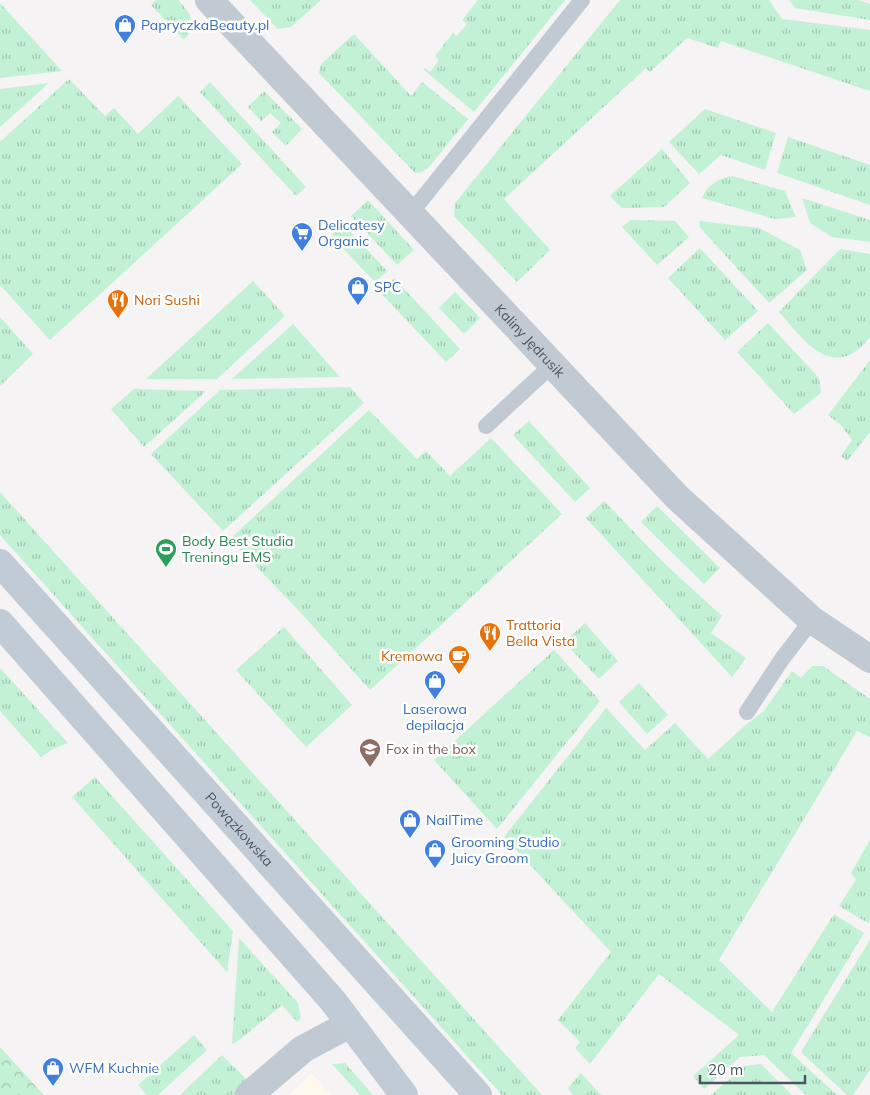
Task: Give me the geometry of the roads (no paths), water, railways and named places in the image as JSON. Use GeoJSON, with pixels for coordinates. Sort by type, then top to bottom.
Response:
{"type":"FeatureCollection","features":[{"type":"Feature","properties":{"kind":"main road","name":"Powązkowska"},"geometry":{"type":"LineString","coordinates":[[0,563],[478,1095]]}},
{"type":"Feature","properties":{"kind":"main road"},"geometry":{"type":"LineString","coordinates":[[0,622],[333,1001],[404,1095]]}},
{"type":"Feature","properties":{"kind":"street","name":"Kaliny Jędrusik"},"geometry":{"type":"LineString","coordinates":[[208,0],[677,497],[812,620],[870,659]]}},
{"type":"Feature","properties":{"kind":"street"},"geometry":{"type":"LineString","coordinates":[[249,1095],[303,1049],[350,1024]]}},
{"type":"Feature","properties":{"kind":"lane"},"geometry":{"type":"LineString","coordinates":[[410,214],[582,0]]}},
{"type":"Feature","properties":{"kind":"lane"},"geometry":{"type":"LineString","coordinates":[[486,426],[552,365]]}},
{"type":"Feature","properties":{"kind":"lane"},"geometry":{"type":"LineString","coordinates":[[747,712],[782,659],[812,620]]}},
{"type":"Feature","properties":{"kind":"place","name":"PapryczkaBeauty.pl"},"geometry":{"type":"Point","coordinates":[125,44]}},
{"type":"Feature","properties":{"kind":"place","name":"Delicatesy Organic"},"geometry":{"type":"Point","coordinates":[302,252]}},
{"type":"Feature","properties":{"kind":"place","name":"SPC"},"geometry":{"type":"Point","coordinates":[358,306]}},
{"type":"Feature","properties":{"kind":"place","name":"Nori Sushi"},"geometry":{"type":"Point","coordinates":[118,319]}},
{"type":"Feature","properties":{"kind":"place","name":"Body Best Studia Treningu EMS"},"geometry":{"type":"Point","coordinates":[166,568]}},
{"type":"Feature","properties":{"kind":"place","name":"Trattoria Bella Vista"},"geometry":{"type":"Point","coordinates":[490,652]}},
{"type":"Feature","properties":{"kind":"place","name":"Kremowa"},"geometry":{"type":"Point","coordinates":[459,675]}},
{"type":"Feature","properties":{"kind":"place","name":"Laserowa depilacja"},"geometry":{"type":"Point","coordinates":[435,700]}},
{"type":"Feature","properties":{"kind":"place","name":"Fox in the box"},"geometry":{"type":"Point","coordinates":[370,768]}},
{"type":"Feature","properties":{"kind":"place","name":"NailTime"},"geometry":{"type":"Point","coordinates":[410,839]}},
{"type":"Feature","properties":{"kind":"place","name":"Grooming Studio Juicy Groom"},"geometry":{"type":"Point","coordinates":[435,869]}},
{"type":"Feature","properties":{"kind":"place","name":"WFM Kuchnie"},"geometry":{"type":"Point","coordinates":[53,1087]}}]}
